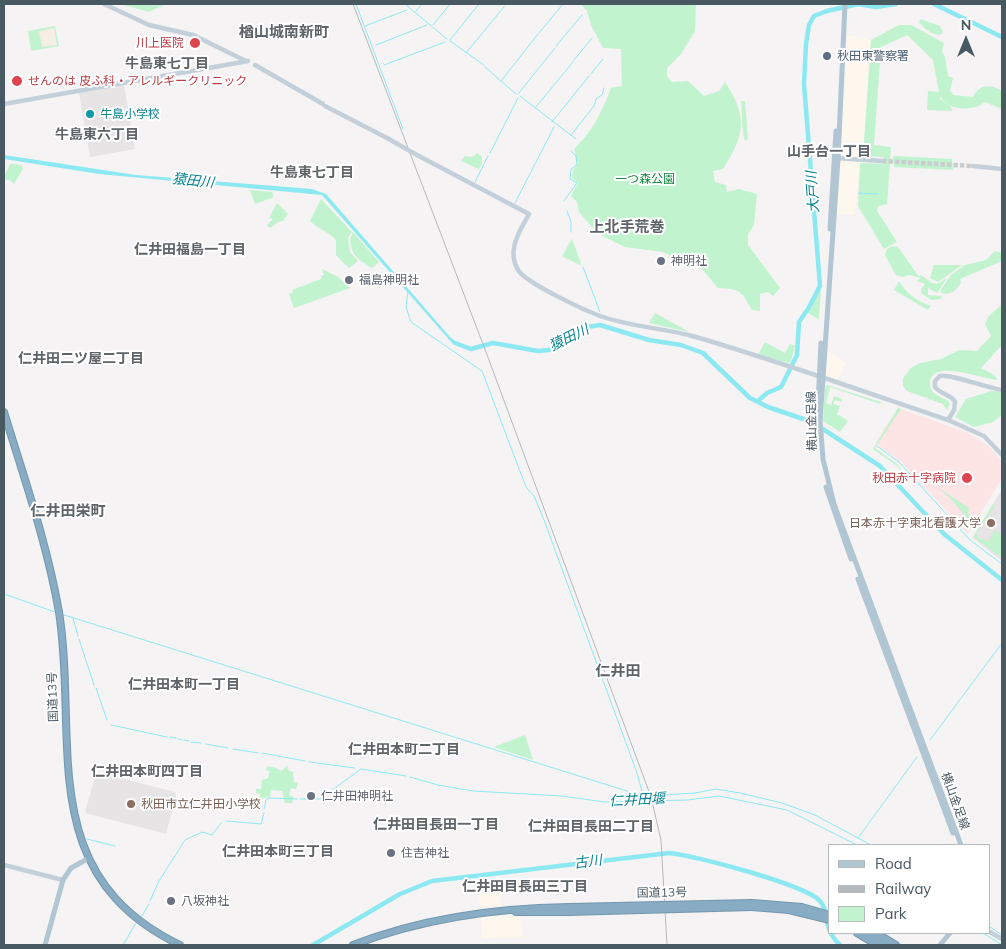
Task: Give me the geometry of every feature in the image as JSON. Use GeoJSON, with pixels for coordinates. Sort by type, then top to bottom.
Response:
{"type":"FeatureCollection","features":[{"type":"Feature","properties":{"kind":"highway","name":"国道13号"},"geometry":{"type":"LineString","coordinates":[[4,412],[45,543],[59,613],[69,792],[77,827],[89,858],[110,890],[131,912],[157,932],[180,945]]}},
{"type":"Feature","properties":{"kind":"highway","name":"国道13号"},"geometry":{"type":"LineString","coordinates":[[353,945],[435,920],[495,911],[776,903],[822,915],[828,919]]}},
{"type":"Feature","properties":{"kind":"highway","name":"国道13号"},"geometry":{"type":"LineString","coordinates":[[822,915],[828,914]]}},
{"type":"Feature","properties":{"kind":"highway"},"geometry":{"type":"LineString","coordinates":[[857,934],[872,945]]}},
{"type":"Feature","properties":{"kind":"highway"},"geometry":{"type":"LineString","coordinates":[[858,934],[877,945]]}},
{"type":"Feature","properties":{"kind":"highway"},"geometry":{"type":"LineString","coordinates":[[868,934],[885,945]]}},
{"type":"Feature","properties":{"kind":"highway"},"geometry":{"type":"LineString","coordinates":[[878,934],[896,945]]}},
{"type":"Feature","properties":{"kind":"main road","name":"横山金足線"},"geometry":{"type":"LineString","coordinates":[[843,6],[836,158],[818,421],[823,459],[834,504],[959,844]]}},
{"type":"Feature","properties":{"kind":"main road"},"geometry":{"type":"LineString","coordinates":[[45,945],[63,880],[73,866],[89,858]]}},
{"type":"Feature","properties":{"kind":"main road"},"geometry":{"type":"LineString","coordinates":[[940,945],[949,934]]}},
{"type":"Feature","properties":{"kind":"street"},"geometry":{"type":"LineString","coordinates":[[4,104],[248,61],[193,35],[149,25],[104,4]]}},
{"type":"Feature","properties":{"kind":"street"},"geometry":{"type":"LineString","coordinates":[[256,65],[324,105],[529,214],[514,246],[513,253],[518,269],[528,279],[603,317],[692,336],[948,420],[984,436],[1002,455]]}},
{"type":"Feature","properties":{"kind":"street"},"geometry":{"type":"LineString","coordinates":[[836,158],[882,161]]}},
{"type":"Feature","properties":{"kind":"street"},"geometry":{"type":"LineString","coordinates":[[973,166],[1002,170]]}},
{"type":"Feature","properties":{"kind":"street"},"geometry":{"type":"LineString","coordinates":[[948,420],[954,410],[955,402],[952,397],[935,387],[935,381],[940,376],[946,375],[984,387],[1002,390]]}},
{"type":"Feature","properties":{"kind":"street"},"geometry":{"type":"LineString","coordinates":[[4,865],[63,880]]}},
{"type":"Feature","properties":{"kind":"street"},"geometry":{"type":"LineString","coordinates":[[991,933],[1002,939]]}},
{"type":"Feature","properties":{"kind":"shaded area"},"geometry":{"type":"Polygon","coordinates":[[[848,35],[871,40],[863,163],[860,163],[855,215],[837,214],[848,35]]]}},
{"type":"Feature","properties":{"kind":"shaded area"},"geometry":{"type":"Polygon","coordinates":[[[124,85],[135,149],[90,157],[79,93],[124,85]]]}},
{"type":"Feature","properties":{"kind":"shaded area"},"geometry":{"type":"Polygon","coordinates":[[[828,351],[846,363],[837,380],[826,375],[828,351]]]}},
{"type":"Feature","properties":{"kind":"shaded area"},"geometry":{"type":"Polygon","coordinates":[[[898,408],[968,433],[989,446],[1002,462],[1002,478],[968,534],[901,462],[875,443],[898,408]]]}},
{"type":"Feature","properties":{"kind":"shaded area","name":"日本赤十字東北看護大学"},"geometry":{"type":"Polygon","coordinates":[[[1002,489],[1002,561],[973,538],[1002,489]]]}},
{"type":"Feature","properties":{"kind":"shaded area","name":"秋田市立仁井田小学校"},"geometry":{"type":"Polygon","coordinates":[[[96,772],[175,792],[176,796],[166,834],[85,813],[96,772]]]}},
{"type":"Feature","properties":{"kind":"shaded area"},"geometry":{"type":"Polygon","coordinates":[[[500,888],[501,906],[480,907],[478,889],[500,888]]]}},
{"type":"Feature","properties":{"kind":"shaded area"},"geometry":{"type":"Polygon","coordinates":[[[480,916],[521,917],[524,937],[482,938],[480,916]]]}},
{"type":"Feature","properties":{"kind":"green space"},"geometry":{"type":"Polygon","coordinates":[[[121,4],[166,4],[149,12],[121,4]]]}},
{"type":"Feature","properties":{"kind":"green space","name":"一つ森公園"},"geometry":{"type":"Polygon","coordinates":[[[581,4],[696,4],[695,31],[681,54],[667,68],[667,76],[672,82],[688,81],[704,96],[719,91],[725,82],[737,106],[741,126],[736,146],[723,169],[713,171],[715,182],[726,185],[727,192],[739,189],[757,194],[754,225],[748,234],[748,245],[780,288],[773,296],[768,292],[760,294],[760,311],[752,310],[743,295],[737,291],[718,288],[703,270],[662,252],[625,247],[598,234],[579,212],[577,202],[571,196],[578,183],[572,178],[573,170],[578,164],[574,149],[596,121],[611,88],[622,86],[621,49],[603,48],[591,25],[587,11],[581,4]]]}},
{"type":"Feature","properties":{"kind":"green space"},"geometry":{"type":"Polygon","coordinates":[[[921,19],[940,26],[943,32],[937,35],[925,29],[919,22],[921,19]]]}},
{"type":"Feature","properties":{"kind":"green space"},"geometry":{"type":"Polygon","coordinates":[[[899,25],[911,25],[944,43],[942,52],[945,57],[948,76],[953,78],[950,91],[954,95],[973,97],[986,86],[994,87],[1002,91],[1002,109],[985,102],[974,107],[954,107],[949,105],[940,96],[940,99],[951,107],[952,111],[927,110],[928,91],[939,92],[933,60],[907,35],[881,47],[874,145],[891,147],[887,204],[878,206],[877,211],[897,242],[884,249],[858,206],[860,163],[883,164],[883,157],[863,156],[871,40],[899,25]]]}},
{"type":"Feature","properties":{"kind":"green space"},"geometry":{"type":"Polygon","coordinates":[[[55,26],[59,46],[31,51],[28,31],[55,26]]]}},
{"type":"Feature","properties":{"kind":"green space"},"geometry":{"type":"Polygon","coordinates":[[[741,101],[745,101],[748,139],[745,141],[743,131],[741,101]]]}},
{"type":"Feature","properties":{"kind":"green space"},"geometry":{"type":"Polygon","coordinates":[[[477,153],[482,157],[479,169],[461,161],[465,156],[473,157],[477,153]]]}},
{"type":"Feature","properties":{"kind":"green space"},"geometry":{"type":"Polygon","coordinates":[[[893,157],[952,159],[953,170],[894,167],[893,157]]]}},
{"type":"Feature","properties":{"kind":"green space"},"geometry":{"type":"Polygon","coordinates":[[[10,164],[22,165],[23,169],[14,184],[4,177],[10,164]]]}},
{"type":"Feature","properties":{"kind":"green space"},"geometry":{"type":"Polygon","coordinates":[[[250,190],[272,192],[274,197],[255,204],[250,190]]]}},
{"type":"Feature","properties":{"kind":"green space"},"geometry":{"type":"Polygon","coordinates":[[[321,199],[352,232],[348,237],[350,252],[358,261],[349,268],[336,255],[336,240],[310,221],[321,199]]]}},
{"type":"Feature","properties":{"kind":"green space"},"geometry":{"type":"Polygon","coordinates":[[[277,203],[288,214],[283,221],[270,228],[267,225],[273,219],[269,218],[277,203]]]}},
{"type":"Feature","properties":{"kind":"green space"},"geometry":{"type":"Polygon","coordinates":[[[353,232],[379,262],[372,268],[359,259],[352,250],[350,239],[353,232]]]}},
{"type":"Feature","properties":{"kind":"green space"},"geometry":{"type":"Polygon","coordinates":[[[572,239],[581,263],[580,265],[562,256],[572,239]]]}},
{"type":"Feature","properties":{"kind":"green space"},"geometry":{"type":"Polygon","coordinates":[[[892,246],[898,247],[919,277],[921,275],[932,283],[937,284],[947,278],[937,293],[928,288],[928,295],[942,296],[941,299],[931,300],[921,293],[921,289],[925,284],[917,281],[920,278],[910,275],[903,277],[896,275],[885,255],[887,249],[892,246]]]}},
{"type":"Feature","properties":{"kind":"green space"},"geometry":{"type":"Polygon","coordinates":[[[995,251],[1002,253],[1002,261],[960,279],[961,283],[953,292],[941,293],[942,291],[940,291],[951,275],[965,265],[986,260],[995,251]]]}},
{"type":"Feature","properties":{"kind":"green space"},"geometry":{"type":"Polygon","coordinates":[[[934,265],[962,265],[938,282],[930,278],[934,265]]]}},
{"type":"Feature","properties":{"kind":"green space"},"geometry":{"type":"Polygon","coordinates":[[[322,269],[338,277],[350,288],[294,308],[289,294],[293,293],[292,290],[321,279],[321,276],[324,275],[322,269]]]}},
{"type":"Feature","properties":{"kind":"green space"},"geometry":{"type":"Polygon","coordinates":[[[899,281],[913,296],[931,306],[928,310],[894,290],[899,281]]]}},
{"type":"Feature","properties":{"kind":"green space"},"geometry":{"type":"Polygon","coordinates":[[[821,287],[819,318],[818,319],[808,313],[821,287]]]}},
{"type":"Feature","properties":{"kind":"green space"},"geometry":{"type":"Polygon","coordinates":[[[1002,304],[1002,345],[981,368],[994,375],[998,380],[961,372],[942,371],[935,373],[931,378],[931,388],[936,394],[950,403],[947,410],[943,404],[907,391],[903,386],[903,378],[911,368],[920,363],[941,359],[959,350],[977,351],[991,336],[985,324],[988,317],[1002,304]]]}},
{"type":"Feature","properties":{"kind":"green space"},"geometry":{"type":"Polygon","coordinates":[[[655,313],[689,332],[649,323],[655,313]]]}},
{"type":"Feature","properties":{"kind":"green space"},"geometry":{"type":"Polygon","coordinates":[[[765,342],[785,353],[790,344],[795,346],[791,361],[788,363],[758,355],[765,342]]]}},
{"type":"Feature","properties":{"kind":"green space"},"geometry":{"type":"Polygon","coordinates":[[[827,385],[881,402],[880,404],[830,387],[826,403],[831,405],[834,396],[842,399],[842,402],[835,400],[833,404],[840,406],[837,414],[848,421],[840,432],[823,421],[825,387],[827,385]]]}},
{"type":"Feature","properties":{"kind":"green space"},"geometry":{"type":"Polygon","coordinates":[[[991,391],[1002,392],[1002,415],[993,422],[974,427],[955,417],[966,399],[991,391]]]}},
{"type":"Feature","properties":{"kind":"green space"},"geometry":{"type":"Polygon","coordinates":[[[898,408],[901,409],[875,448],[897,464],[916,487],[896,465],[873,449],[898,408]]]}},
{"type":"Feature","properties":{"kind":"green space"},"geometry":{"type":"Polygon","coordinates":[[[937,487],[969,508],[968,513],[973,519],[970,522],[951,499],[937,487]]]}},
{"type":"Feature","properties":{"kind":"green space"},"geometry":{"type":"Polygon","coordinates":[[[993,504],[995,505],[976,535],[979,539],[989,541],[995,530],[1002,535],[1002,558],[973,537],[993,504]]]}},
{"type":"Feature","properties":{"kind":"green space"},"geometry":{"type":"Polygon","coordinates":[[[525,735],[533,760],[494,747],[525,735]]]}},
{"type":"Feature","properties":{"kind":"green space"},"geometry":{"type":"Polygon","coordinates":[[[267,766],[281,771],[287,766],[288,770],[293,772],[294,782],[298,783],[296,789],[291,788],[289,795],[293,797],[292,803],[285,803],[282,791],[271,790],[270,797],[260,798],[260,794],[256,793],[256,789],[261,789],[262,780],[268,778],[270,771],[266,770],[267,766]]]}},
{"type":"Feature","properties":{"kind":"sand"},"geometry":{"type":"Polygon","coordinates":[[[54,28],[57,45],[42,47],[39,31],[54,28]]]}},
{"type":"Feature","properties":{"kind":"water"},"geometry":{"type":"Polygon","coordinates":[[[4,155],[136,175],[312,189],[326,194],[450,337],[463,347],[453,344],[322,195],[99,174],[4,159],[4,155]]]}},
{"type":"Feature","properties":{"kind":"waterway"},"geometry":{"type":"LineString","coordinates":[[356,4],[403,129]]}},
{"type":"Feature","properties":{"kind":"waterway"},"geometry":{"type":"LineString","coordinates":[[405,4],[447,39]]}},
{"type":"Feature","properties":{"kind":"waterway"},"geometry":{"type":"LineString","coordinates":[[416,11],[422,4]]}},
{"type":"Feature","properties":{"kind":"waterway"},"geometry":{"type":"LineString","coordinates":[[433,25],[450,4]]}},
{"type":"Feature","properties":{"kind":"waterway"},"geometry":{"type":"LineString","coordinates":[[450,40],[479,4]]}},
{"type":"Feature","properties":{"kind":"waterway"},"geometry":{"type":"LineString","coordinates":[[539,33],[563,4]]}},
{"type":"Feature","properties":{"kind":"waterway","name":"大戸川"},"geometry":{"type":"LineString","coordinates":[[758,401],[767,393],[781,387],[797,355],[799,322],[820,286],[804,84],[809,25],[814,16],[827,11],[858,4],[876,7],[896,4]]}},
{"type":"Feature","properties":{"kind":"waterway","name":"大戸川"},"geometry":{"type":"LineString","coordinates":[[934,4],[1002,37]]}},
{"type":"Feature","properties":{"kind":"waterway"},"geometry":{"type":"LineString","coordinates":[[466,53],[504,7]]}},
{"type":"Feature","properties":{"kind":"waterway"},"geometry":{"type":"LineString","coordinates":[[365,26],[407,10]]}},
{"type":"Feature","properties":{"kind":"waterway"},"geometry":{"type":"LineString","coordinates":[[556,46],[582,15]]}},
{"type":"Feature","properties":{"kind":"waterway"},"geometry":{"type":"LineString","coordinates":[[376,45],[427,25]]}},
{"type":"Feature","properties":{"kind":"waterway"},"geometry":{"type":"LineString","coordinates":[[501,81],[538,34]]}},
{"type":"Feature","properties":{"kind":"waterway"},"geometry":{"type":"LineString","coordinates":[[574,60],[592,38]]}},
{"type":"Feature","properties":{"kind":"waterway"},"geometry":{"type":"LineString","coordinates":[[450,41],[484,65]]}},
{"type":"Feature","properties":{"kind":"waterway"},"geometry":{"type":"LineString","coordinates":[[384,65],[445,42]]}},
{"type":"Feature","properties":{"kind":"waterway"},"geometry":{"type":"LineString","coordinates":[[518,94],[555,48]]}},
{"type":"Feature","properties":{"kind":"waterway"},"geometry":{"type":"LineString","coordinates":[[591,74],[603,59]]}},
{"type":"Feature","properties":{"kind":"waterway"},"geometry":{"type":"LineString","coordinates":[[535,108],[573,62]]}},
{"type":"Feature","properties":{"kind":"waterway"},"geometry":{"type":"LineString","coordinates":[[485,67],[516,94]]}},
{"type":"Feature","properties":{"kind":"waterway"},"geometry":{"type":"LineString","coordinates":[[552,122],[589,76]]}},
{"type":"Feature","properties":{"kind":"waterway"},"geometry":{"type":"LineString","coordinates":[[571,135],[594,106],[596,99],[602,95],[604,88]]}},
{"type":"Feature","properties":{"kind":"waterway"},"geometry":{"type":"LineString","coordinates":[[520,96],[576,139]]}},
{"type":"Feature","properties":{"kind":"waterway"},"geometry":{"type":"LineString","coordinates":[[490,153],[518,98]]}},
{"type":"Feature","properties":{"kind":"waterway"},"geometry":{"type":"LineString","coordinates":[[515,203],[554,127]]}},
{"type":"Feature","properties":{"kind":"waterway"},"geometry":{"type":"LineString","coordinates":[[564,201],[577,183],[570,179],[571,169],[577,165],[576,156],[571,151]]}},
{"type":"Feature","properties":{"kind":"waterway"},"geometry":{"type":"LineString","coordinates":[[475,182],[488,156]]}},
{"type":"Feature","properties":{"kind":"waterway"},"geometry":{"type":"LineString","coordinates":[[858,193],[878,194]]}},
{"type":"Feature","properties":{"kind":"waterway"},"geometry":{"type":"LineString","coordinates":[[567,211],[571,222],[571,232]]}},
{"type":"Feature","properties":{"kind":"waterway"},"geometry":{"type":"LineString","coordinates":[[583,267],[600,312]]}},
{"type":"Feature","properties":{"kind":"waterway"},"geometry":{"type":"LineString","coordinates":[[408,291],[406,307],[411,322],[482,371],[526,487],[534,496],[544,520],[637,773],[643,795]]}},
{"type":"Feature","properties":{"kind":"waterway","name":"猿田川"},"geometry":{"type":"LineString","coordinates":[[455,343],[471,349],[493,343],[538,351],[549,350],[587,327],[600,325],[649,340],[681,345],[703,353],[750,398],[768,407],[812,422],[880,466],[944,534],[1002,580]]}},
{"type":"Feature","properties":{"kind":"waterway"},"geometry":{"type":"LineString","coordinates":[[877,446],[899,462],[970,540],[1002,564]]}},
{"type":"Feature","properties":{"kind":"waterway"},"geometry":{"type":"LineString","coordinates":[[4,594],[55,612]]}},
{"type":"Feature","properties":{"kind":"waterway"},"geometry":{"type":"LineString","coordinates":[[61,614],[643,796],[695,793],[716,789],[740,793],[782,803],[815,815],[869,844]]}},
{"type":"Feature","properties":{"kind":"waterway"},"geometry":{"type":"LineString","coordinates":[[73,618],[78,636]]}},
{"type":"Feature","properties":{"kind":"waterway"},"geometry":{"type":"LineString","coordinates":[[79,639],[94,685]]}},
{"type":"Feature","properties":{"kind":"waterway"},"geometry":{"type":"LineString","coordinates":[[930,740],[1002,643]]}},
{"type":"Feature","properties":{"kind":"waterway"},"geometry":{"type":"LineString","coordinates":[[96,688],[107,720]]}},
{"type":"Feature","properties":{"kind":"waterway"},"geometry":{"type":"LineString","coordinates":[[111,725],[167,737]]}},
{"type":"Feature","properties":{"kind":"waterway"},"geometry":{"type":"LineString","coordinates":[[170,737],[176,738]]}},
{"type":"Feature","properties":{"kind":"waterway"},"geometry":{"type":"LineString","coordinates":[[178,739],[182,740]]}},
{"type":"Feature","properties":{"kind":"waterway"},"geometry":{"type":"LineString","coordinates":[[184,740],[189,741]]}},
{"type":"Feature","properties":{"kind":"waterway"},"geometry":{"type":"LineString","coordinates":[[191,742],[201,743]]}},
{"type":"Feature","properties":{"kind":"waterway"},"geometry":{"type":"LineString","coordinates":[[206,744],[228,748]]}},
{"type":"Feature","properties":{"kind":"waterway"},"geometry":{"type":"LineString","coordinates":[[233,749],[258,753]]}},
{"type":"Feature","properties":{"kind":"waterway"},"geometry":{"type":"LineString","coordinates":[[262,753],[305,761]]}},
{"type":"Feature","properties":{"kind":"waterway"},"geometry":{"type":"LineString","coordinates":[[858,838],[917,757]]}},
{"type":"Feature","properties":{"kind":"waterway"},"geometry":{"type":"LineString","coordinates":[[309,762],[355,768]]}},
{"type":"Feature","properties":{"kind":"waterway","name":"仁井田堰"},"geometry":{"type":"LineString","coordinates":[[300,799],[320,799],[361,769],[406,776]]}},
{"type":"Feature","properties":{"kind":"waterway","name":"仁井田堰"},"geometry":{"type":"LineString","coordinates":[[410,777],[438,785],[473,791],[562,796],[604,802],[687,800],[719,796],[787,810],[855,844]]}},
{"type":"Feature","properties":{"kind":"waterway","name":"仁井田堰"},"geometry":{"type":"LineString","coordinates":[[264,809],[266,800],[269,798],[297,799]]}},
{"type":"Feature","properties":{"kind":"waterway","name":"仁井田堰"},"geometry":{"type":"LineString","coordinates":[[227,821],[261,824],[264,813]]}},
{"type":"Feature","properties":{"kind":"waterway","name":"仁井田堰"},"geometry":{"type":"LineString","coordinates":[[150,901],[159,881],[185,840],[202,832],[212,835],[221,823]]}},
{"type":"Feature","properties":{"kind":"waterway"},"geometry":{"type":"LineString","coordinates":[[87,839],[115,846]]}},
{"type":"Feature","properties":{"kind":"waterway","name":"古川"},"geometry":{"type":"LineString","coordinates":[[313,945],[400,894],[432,881],[669,853],[701,859],[749,872],[811,894],[823,906],[828,927]]}},
{"type":"Feature","properties":{"kind":"waterway"},"geometry":{"type":"LineString","coordinates":[[142,916],[149,904]]}},
{"type":"Feature","properties":{"kind":"waterway"},"geometry":{"type":"LineString","coordinates":[[123,945],[136,923]]}},
{"type":"Feature","properties":{"kind":"waterway"},"geometry":{"type":"LineString","coordinates":[[991,928],[1002,935]]}},
{"type":"Feature","properties":{"kind":"waterway","name":"古川"},"geometry":{"type":"LineString","coordinates":[[831,934],[840,945]]}},
{"type":"Feature","properties":{"kind":"waterway"},"geometry":{"type":"LineString","coordinates":[[985,934],[1002,945]]}},
{"type":"Feature","properties":{"kind":"tunnel"},"geometry":{"type":"LineString","coordinates":[[882,161],[973,166]]}},
{"type":"Feature","properties":{"kind":"railway"},"geometry":{"type":"LineString","coordinates":[[353,4],[486,352],[651,797],[661,840],[667,945]]}},
{"type":"Feature","properties":{"kind":"place","name":"川上医院"},"geometry":{"type":"Point","coordinates":[195,43]}},
{"type":"Feature","properties":{"kind":"place","name":"秋田東警察署"},"geometry":{"type":"Point","coordinates":[827,56]}},
{"type":"Feature","properties":{"kind":"place","name":"せんのは 皮ふ科・アレルギークリニック"},"geometry":{"type":"Point","coordinates":[17,81]}},
{"type":"Feature","properties":{"kind":"place","name":"牛島小学校"},"geometry":{"type":"Point","coordinates":[90,114]}},
{"type":"Feature","properties":{"kind":"place","name":"神明社"},"geometry":{"type":"Point","coordinates":[661,261]}},
{"type":"Feature","properties":{"kind":"place","name":"福島神明社"},"geometry":{"type":"Point","coordinates":[349,280]}},
{"type":"Feature","properties":{"kind":"place","name":"秋田赤十字病院"},"geometry":{"type":"Point","coordinates":[967,478]}},
{"type":"Feature","properties":{"kind":"place","name":"日本赤十字東北看護大学"},"geometry":{"type":"Point","coordinates":[991,523]}},
{"type":"Feature","properties":{"kind":"place","name":"仁井田神明社"},"geometry":{"type":"Point","coordinates":[311,796]}},
{"type":"Feature","properties":{"kind":"place","name":"秋田市立仁井田小学校"},"geometry":{"type":"Point","coordinates":[131,804]}},
{"type":"Feature","properties":{"kind":"place","name":"住吉神社"},"geometry":{"type":"Point","coordinates":[391,853]}},
{"type":"Feature","properties":{"kind":"place","name":"八坂神社"},"geometry":{"type":"Point","coordinates":[171,901]}},
{"type":"Feature","properties":{"kind":"district","name":"楢山城南新町"},"geometry":{"type":"Point","coordinates":[284,32]}},
{"type":"Feature","properties":{"kind":"district","name":"牛島東七丁目"},"geometry":{"type":"Point","coordinates":[167,64]}},
{"type":"Feature","properties":{"kind":"district","name":"牛島東六丁目"},"geometry":{"type":"Point","coordinates":[97,135]}},
{"type":"Feature","properties":{"kind":"district","name":"山手台一丁目"},"geometry":{"type":"Point","coordinates":[829,152]}},
{"type":"Feature","properties":{"kind":"district","name":"牛島東七丁目"},"geometry":{"type":"Point","coordinates":[312,173]}},
{"type":"Feature","properties":{"kind":"district","name":"上北手荒巻"},"geometry":{"type":"Point","coordinates":[627,227]}},
{"type":"Feature","properties":{"kind":"district","name":"仁井田福島一丁目"},"geometry":{"type":"Point","coordinates":[190,250]}},
{"type":"Feature","properties":{"kind":"district","name":"仁井田二ツ屋二丁目"},"geometry":{"type":"Point","coordinates":[81,359]}},
{"type":"Feature","properties":{"kind":"district","name":"仁井田栄町"},"geometry":{"type":"Point","coordinates":[68,511]}},
{"type":"Feature","properties":{"kind":"district","name":"仁井田"},"geometry":{"type":"Point","coordinates":[618,671]}},
{"type":"Feature","properties":{"kind":"district","name":"仁井田本町一丁目"},"geometry":{"type":"Point","coordinates":[184,685]}},
{"type":"Feature","properties":{"kind":"district","name":"仁井田本町二丁目"},"geometry":{"type":"Point","coordinates":[404,750]}},
{"type":"Feature","properties":{"kind":"district","name":"仁井田本町四丁目"},"geometry":{"type":"Point","coordinates":[147,772]}},
{"type":"Feature","properties":{"kind":"district","name":"仁井田目長田一丁目"},"geometry":{"type":"Point","coordinates":[436,825]}},
{"type":"Feature","properties":{"kind":"district","name":"仁井田目長田二丁目"},"geometry":{"type":"Point","coordinates":[591,827]}},
{"type":"Feature","properties":{"kind":"district","name":"仁井田本町三丁目"},"geometry":{"type":"Point","coordinates":[278,852]}},
{"type":"Feature","properties":{"kind":"district","name":"仁井田目長田三丁目"},"geometry":{"type":"Point","coordinates":[525,887]}}]}
